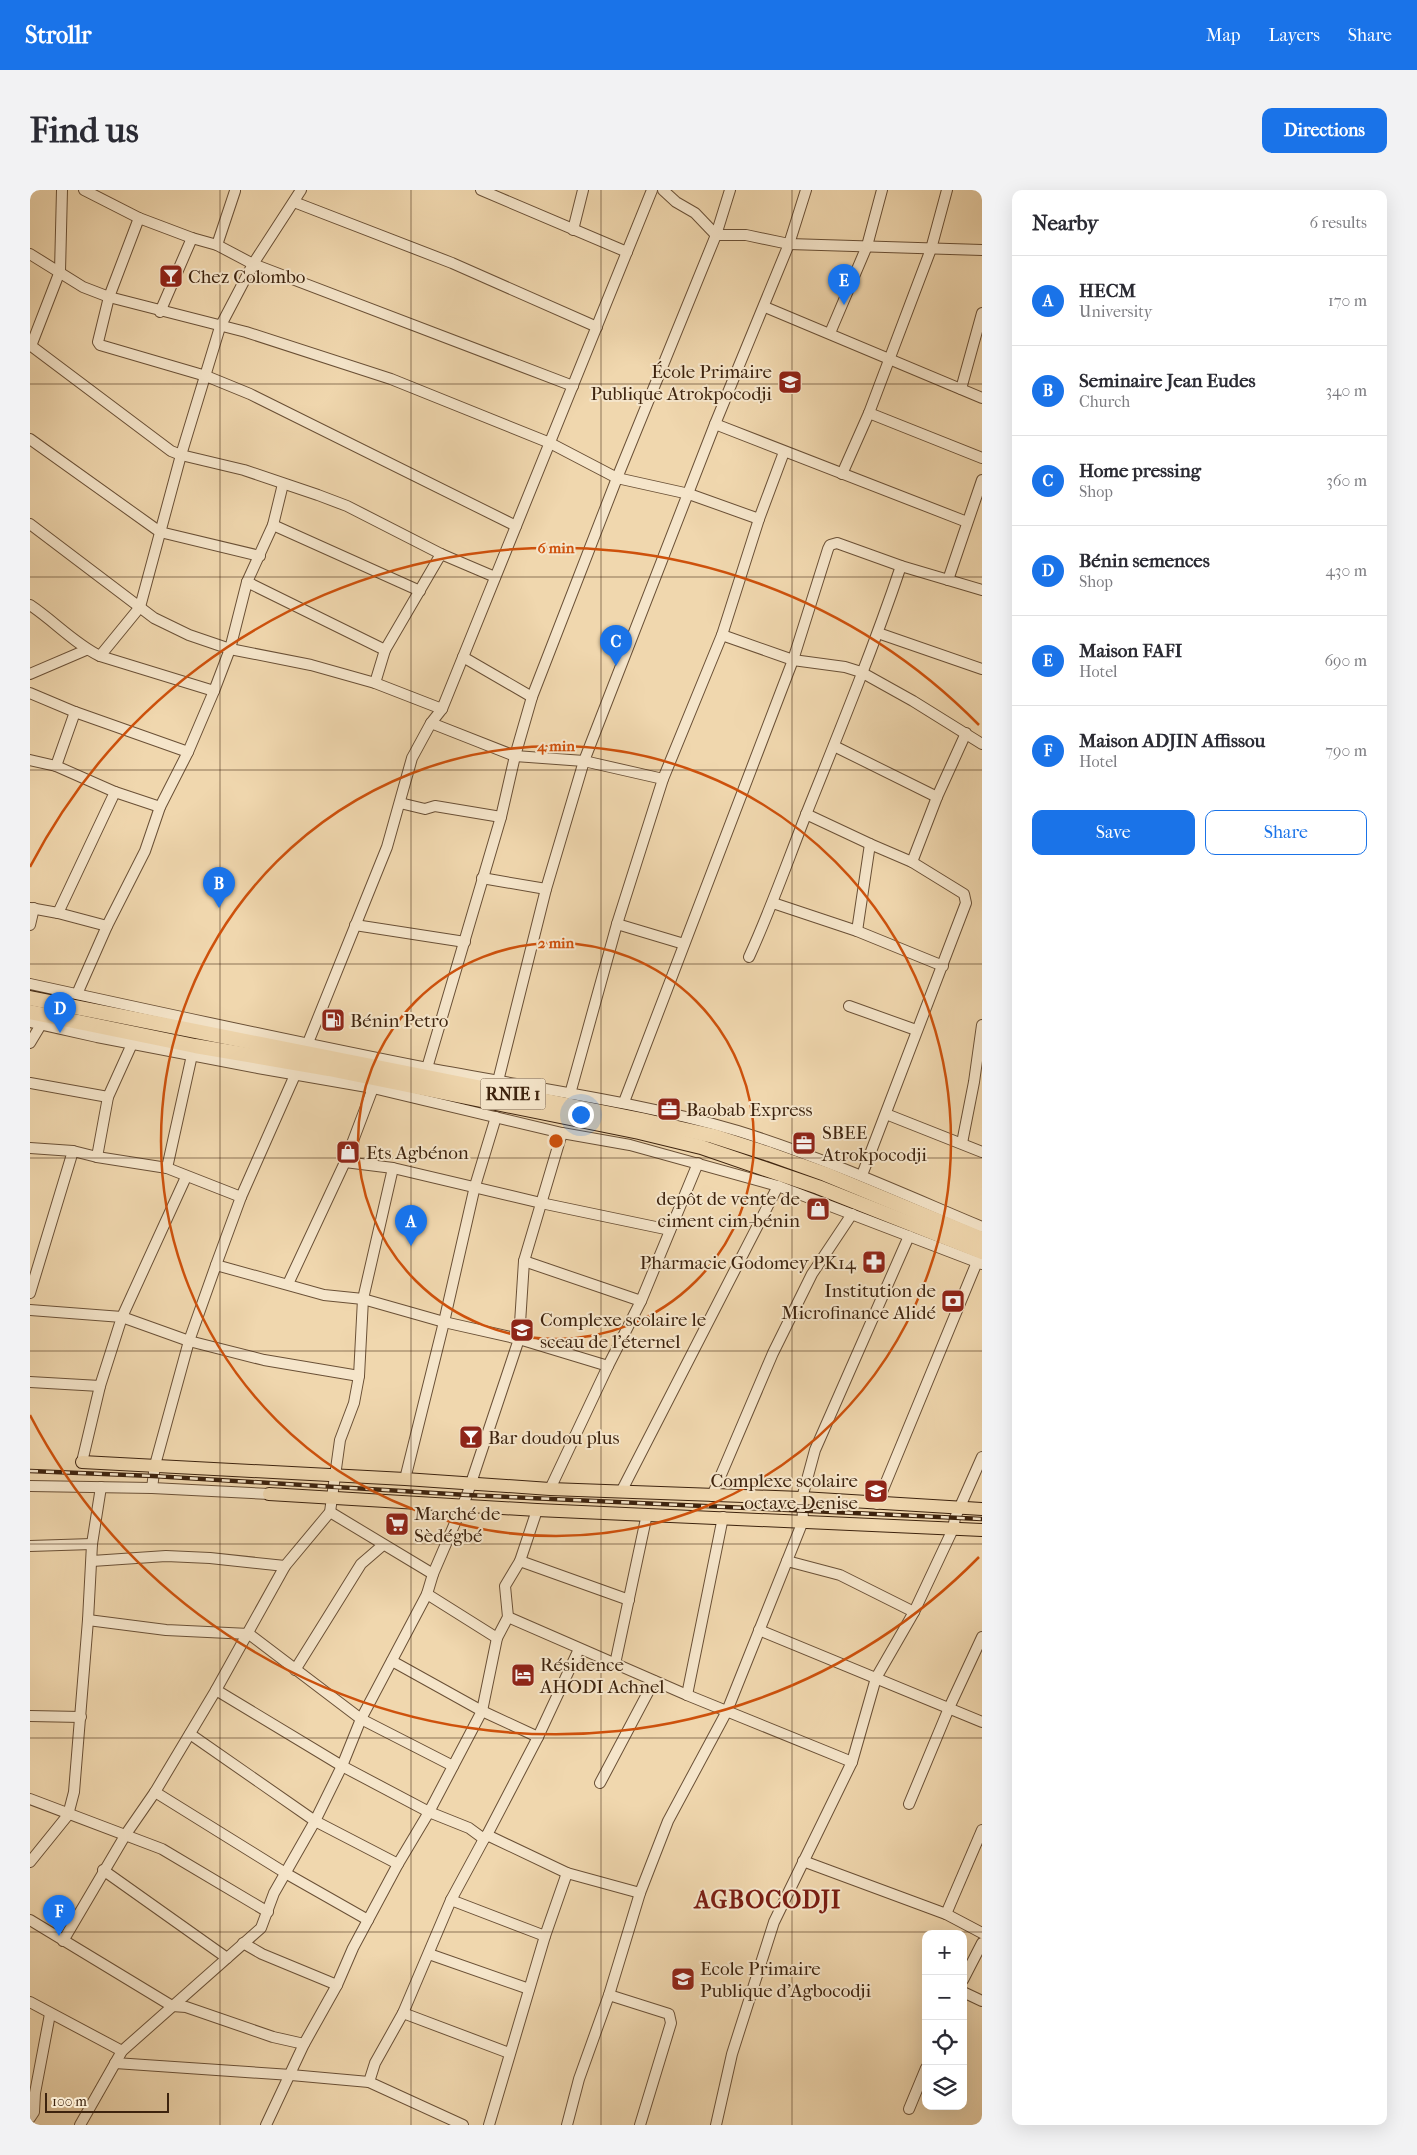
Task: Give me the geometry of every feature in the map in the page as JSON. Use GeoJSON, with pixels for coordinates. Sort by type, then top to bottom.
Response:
{"type":"FeatureCollection","features":[{"type":"Feature","properties":{"kind":"highway","name":"RNIE 1"},"geometry":{"type":"LineString","coordinates":[[30,998],[701,1147],[818,1187],[980,1259]]}},
{"type":"Feature","properties":{"kind":"highway","name":"RNIE 1"},"geometry":{"type":"LineString","coordinates":[[30,1012],[195,1046],[301,1059],[633,1118],[713,1136],[825,1174],[982,1239]]}},
{"type":"Feature","properties":{"kind":"main road"},"geometry":{"type":"LineString","coordinates":[[82,1462],[405,1478],[550,1489],[802,1498],[982,1509]]}},
{"type":"Feature","properties":{"kind":"main road"},"geometry":{"type":"LineString","coordinates":[[270,1494],[537,1510],[982,1530]]}},
{"type":"Feature","properties":{"kind":"street"},"geometry":{"type":"LineString","coordinates":[[62,190],[60,271],[30,346],[153,438],[181,455],[244,470],[346,506],[441,554],[495,577]]}},
{"type":"Feature","properties":{"kind":"street"},"geometry":{"type":"LineString","coordinates":[[84,190],[139,218],[192,238],[217,245],[253,264],[573,386]]}},
{"type":"Feature","properties":{"kind":"street"},"geometry":{"type":"LineString","coordinates":[[100,656],[140,607],[181,455],[220,327],[253,264],[301,190]]}},
{"type":"Feature","properties":{"kind":"street"},"geometry":{"type":"LineString","coordinates":[[481,190],[626,252]]}},
{"type":"Feature","properties":{"kind":"street"},"geometry":{"type":"LineString","coordinates":[[573,230],[583,190]]}},
{"type":"Feature","properties":{"kind":"street"},"geometry":{"type":"LineString","coordinates":[[152,1488],[155,1465],[189,1341],[241,1197],[301,1059],[387,847],[412,758],[431,724],[442,709],[652,190]]}},
{"type":"Feature","properties":{"kind":"street"},"geometry":{"type":"LineString","coordinates":[[663,190],[676,202],[695,213],[716,235],[746,235],[789,244],[982,250]]}},
{"type":"Feature","properties":{"kind":"street"},"geometry":{"type":"LineString","coordinates":[[427,1068],[501,817],[515,756],[532,697],[617,478],[716,235],[730,190]]}},
{"type":"Feature","properties":{"kind":"street"},"geometry":{"type":"LineString","coordinates":[[498,1080],[546,888],[584,761],[715,424],[765,307],[789,244],[806,190]]}},
{"type":"Feature","properties":{"kind":"street"},"geometry":{"type":"LineString","coordinates":[[830,333],[867,246],[882,190]]}},
{"type":"Feature","properties":{"kind":"street"},"geometry":{"type":"LineString","coordinates":[[842,474],[869,413],[931,249],[947,190]]}},
{"type":"Feature","properties":{"kind":"street"},"geometry":{"type":"LineString","coordinates":[[217,245],[235,192]]}},
{"type":"Feature","properties":{"kind":"street"},"geometry":{"type":"LineString","coordinates":[[294,202],[452,263],[596,327]]}},
{"type":"Feature","properties":{"kind":"street"},"geometry":{"type":"LineString","coordinates":[[139,218],[109,298],[98,342],[100,345],[206,376],[250,394],[312,423],[516,526]]}},
{"type":"Feature","properties":{"kind":"street"},"geometry":{"type":"LineString","coordinates":[[160,312],[192,238]]}},
{"type":"Feature","properties":{"kind":"street"},"geometry":{"type":"LineString","coordinates":[[30,254],[83,287],[109,298],[246,332],[390,379],[550,443],[617,478],[689,494],[759,519]]}},
{"type":"Feature","properties":{"kind":"street"},"geometry":{"type":"LineString","coordinates":[[765,307],[982,398]]}},
{"type":"Feature","properties":{"kind":"street"},"geometry":{"type":"LineString","coordinates":[[961,389],[982,313]]}},
{"type":"Feature","properties":{"kind":"street"},"geometry":{"type":"LineString","coordinates":[[869,413],[982,458]]}},
{"type":"Feature","properties":{"kind":"street"},"geometry":{"type":"LineString","coordinates":[[715,424],[967,522]]}},
{"type":"Feature","properties":{"kind":"street"},"geometry":{"type":"LineString","coordinates":[[30,439],[160,532],[260,556]]}},
{"type":"Feature","properties":{"kind":"street"},"geometry":{"type":"LineString","coordinates":[[570,1094],[617,924],[663,779],[722,635],[759,519],[784,452]]}},
{"type":"Feature","properties":{"kind":"street"},"geometry":{"type":"LineString","coordinates":[[948,580],[982,480]]}},
{"type":"Feature","properties":{"kind":"street"},"geometry":{"type":"LineString","coordinates":[[77,994],[107,926],[145,851],[160,807],[188,752],[214,691],[230,649],[246,582],[260,556],[273,525],[283,484]]}},
{"type":"Feature","properties":{"kind":"street"},"geometry":{"type":"LineString","coordinates":[[30,524],[154,618],[172,628],[230,649],[311,665],[374,683],[442,709]]}},
{"type":"Feature","properties":{"kind":"street"},"geometry":{"type":"LineString","coordinates":[[273,525],[420,591]]}},
{"type":"Feature","properties":{"kind":"street"},"geometry":{"type":"LineString","coordinates":[[624,1102],[792,660],[830,545],[837,543],[901,566],[982,590]]}},
{"type":"Feature","properties":{"kind":"street"},"geometry":{"type":"LineString","coordinates":[[374,683],[385,650],[441,554]]}},
{"type":"Feature","properties":{"kind":"street"},"geometry":{"type":"LineString","coordinates":[[749,956],[773,903],[861,672],[878,633],[901,566]]}},
{"type":"Feature","properties":{"kind":"street"},"geometry":{"type":"LineString","coordinates":[[246,582],[385,650]]}},
{"type":"Feature","properties":{"kind":"street"},"geometry":{"type":"LineString","coordinates":[[30,606],[53,621],[86,650],[214,691]]}},
{"type":"Feature","properties":{"kind":"street"},"geometry":{"type":"LineString","coordinates":[[878,633],[982,668]]}},
{"type":"Feature","properties":{"kind":"street"},"geometry":{"type":"LineString","coordinates":[[722,635],[792,660],[845,667],[861,672],[982,744]]}},
{"type":"Feature","properties":{"kind":"street"},"geometry":{"type":"LineString","coordinates":[[30,674],[86,650]]}},
{"type":"Feature","properties":{"kind":"street"},"geometry":{"type":"LineString","coordinates":[[463,657],[532,697]]}},
{"type":"Feature","properties":{"kind":"street"},"geometry":{"type":"LineString","coordinates":[[30,693],[75,712],[188,752]]}},
{"type":"Feature","properties":{"kind":"street"},"geometry":{"type":"LineString","coordinates":[[56,766],[75,712]]}},
{"type":"Feature","properties":{"kind":"street"},"geometry":{"type":"LineString","coordinates":[[431,724],[515,756],[584,761],[663,779]]}},
{"type":"Feature","properties":{"kind":"street"},"geometry":{"type":"LineString","coordinates":[[912,862],[937,796],[966,733]]}},
{"type":"Feature","properties":{"kind":"street"},"geometry":{"type":"LineString","coordinates":[[834,746],[937,796]]}},
{"type":"Feature","properties":{"kind":"street"},"geometry":{"type":"LineString","coordinates":[[30,760],[56,766],[115,792],[160,807]]}},
{"type":"Feature","properties":{"kind":"street"},"geometry":{"type":"LineString","coordinates":[[58,913],[115,792]]}},
{"type":"Feature","properties":{"kind":"street"},"geometry":{"type":"LineString","coordinates":[[400,803],[426,809],[434,806],[501,817]]}},
{"type":"Feature","properties":{"kind":"street"},"geometry":{"type":"LineString","coordinates":[[806,814],[912,862],[964,894],[966,898],[966,903],[943,966],[916,1030],[862,1175]]}},
{"type":"Feature","properties":{"kind":"street"},"geometry":{"type":"LineString","coordinates":[[857,931],[870,844]]}},
{"type":"Feature","properties":{"kind":"street"},"geometry":{"type":"LineString","coordinates":[[482,878],[546,888]]}},
{"type":"Feature","properties":{"kind":"street"},"geometry":{"type":"LineString","coordinates":[[773,903],[857,931],[943,966]]}},
{"type":"Feature","properties":{"kind":"street"},"geometry":{"type":"LineString","coordinates":[[30,925],[32,908],[107,926]]}},
{"type":"Feature","properties":{"kind":"street"},"geometry":{"type":"LineString","coordinates":[[617,924],[684,944]]}},
{"type":"Feature","properties":{"kind":"street"},"geometry":{"type":"LineString","coordinates":[[355,925],[465,942]]}},
{"type":"Feature","properties":{"kind":"street"},"geometry":{"type":"LineString","coordinates":[[30,984],[77,994],[301,1059],[373,1088],[562,1133],[630,1144],[778,1186],[909,1236],[980,1259],[877,1504]]}},
{"type":"Feature","properties":{"kind":"street"},"geometry":{"type":"LineString","coordinates":[[849,1006],[916,1030]]}},
{"type":"Feature","properties":{"kind":"street"},"geometry":{"type":"LineString","coordinates":[[30,1022],[192,1055],[301,1059],[427,1068],[624,1102],[738,1131],[862,1175],[982,1227]]}},
{"type":"Feature","properties":{"kind":"street"},"geometry":{"type":"LineString","coordinates":[[30,1043],[42,1023]]}},
{"type":"Feature","properties":{"kind":"street"},"geometry":{"type":"LineString","coordinates":[[962,1143],[978,1083],[982,1025]]}},
{"type":"Feature","properties":{"kind":"street"},"geometry":{"type":"LineString","coordinates":[[96,1157],[108,1097],[132,1044]]}},
{"type":"Feature","properties":{"kind":"street"},"geometry":{"type":"LineString","coordinates":[[167,1168],[192,1055]]}},
{"type":"Feature","properties":{"kind":"street"},"geometry":{"type":"LineString","coordinates":[[30,1083],[108,1097]]}},
{"type":"Feature","properties":{"kind":"street"},"geometry":{"type":"LineString","coordinates":[[288,1284],[346,1162],[373,1088]]}},
{"type":"Feature","properties":{"kind":"street"},"geometry":{"type":"LineString","coordinates":[[886,1114],[982,1152]]}},
{"type":"Feature","properties":{"kind":"street"},"geometry":{"type":"LineString","coordinates":[[405,1478],[444,1322],[475,1186],[496,1116]]}},
{"type":"Feature","properties":{"kind":"street"},"geometry":{"type":"LineString","coordinates":[[80,2125],[122,2051],[261,1928],[274,1894],[287,1874],[315,1821],[342,1766],[361,1719],[427,1594],[433,1574],[471,1483],[518,1339],[524,1261],[562,1133]]}},
{"type":"Feature","properties":{"kind":"street"},"geometry":{"type":"LineString","coordinates":[[30,1148],[72,1151],[96,1157],[167,1168],[241,1197]]}},
{"type":"Feature","properties":{"kind":"street"},"geometry":{"type":"LineString","coordinates":[[30,1293],[72,1151]]}},
{"type":"Feature","properties":{"kind":"street"},"geometry":{"type":"LineString","coordinates":[[346,1162],[393,1168],[541,1203],[670,1230]]}},
{"type":"Feature","properties":{"kind":"street"},"geometry":{"type":"LineString","coordinates":[[550,1489],[641,1301],[698,1163]]}},
{"type":"Feature","properties":{"kind":"street"},"geometry":{"type":"LineString","coordinates":[[63,1941],[103,1870],[155,1792],[190,1734],[249,1634],[285,1566],[330,1512],[340,1440],[354,1403],[359,1376],[363,1299],[393,1168]]}},
{"type":"Feature","properties":{"kind":"street"},"geometry":{"type":"LineString","coordinates":[[82,1462],[100,1386],[122,1317],[186,1177]]}},
{"type":"Feature","properties":{"kind":"street"},"geometry":{"type":"LineString","coordinates":[[621,1492],[778,1186]]}},
{"type":"Feature","properties":{"kind":"street"},"geometry":{"type":"LineString","coordinates":[[712,1496],[773,1353],[812,1274],[852,1214]]}},
{"type":"Feature","properties":{"kind":"street"},"geometry":{"type":"LineString","coordinates":[[567,2125],[579,2079],[609,1995],[640,1893],[668,1821],[727,1712],[803,1521],[802,1498],[822,1433],[909,1236]]}},
{"type":"Feature","properties":{"kind":"street"},"geometry":{"type":"LineString","coordinates":[[524,1261],[641,1301]]}},
{"type":"Feature","properties":{"kind":"street"},"geometry":{"type":"LineString","coordinates":[[216,1265],[324,1295],[363,1299],[444,1322],[518,1339],[608,1366]]}},
{"type":"Feature","properties":{"kind":"street"},"geometry":{"type":"LineString","coordinates":[[30,1310],[122,1317],[189,1341],[264,1360],[359,1376]]}},
{"type":"Feature","properties":{"kind":"street"},"geometry":{"type":"LineString","coordinates":[[30,1382],[100,1386]]}},
{"type":"Feature","properties":{"kind":"street"},"geometry":{"type":"LineString","coordinates":[[716,2125],[732,2054],[748,1998],[774,1922],[852,1762],[876,1678],[914,1612],[953,1529],[960,1507],[982,1457]]}},
{"type":"Feature","properties":{"kind":"street"},"geometry":{"type":"LineString","coordinates":[[30,1486],[152,1488],[270,1494]]}},
{"type":"Feature","properties":{"kind":"street"},"geometry":{"type":"LineString","coordinates":[[30,1861],[68,1815],[74,1792],[81,1717],[92,1544],[101,1487]]}},
{"type":"Feature","properties":{"kind":"street"},"geometry":{"type":"LineString","coordinates":[[266,2125],[304,2044],[337,1984],[353,1948],[398,1864],[429,1812],[482,1710],[496,1638],[508,1617],[505,1586],[520,1561],[537,1510]]}},
{"type":"Feature","properties":{"kind":"street"},"geometry":{"type":"LineString","coordinates":[[330,1512],[433,1574]]}},
{"type":"Feature","properties":{"kind":"street"},"geometry":{"type":"LineString","coordinates":[[615,1664],[648,1514]]}},
{"type":"Feature","properties":{"kind":"street"},"geometry":{"type":"LineString","coordinates":[[687,1695],[723,1518]]}},
{"type":"Feature","properties":{"kind":"street"},"geometry":{"type":"LineString","coordinates":[[30,1546],[92,1544]]}},
{"type":"Feature","properties":{"kind":"street"},"geometry":{"type":"LineString","coordinates":[[296,1670],[361,1564],[383,1545]]}},
{"type":"Feature","properties":{"kind":"street"},"geometry":{"type":"LineString","coordinates":[[92,1561],[166,1556],[210,1558],[285,1566]]}},
{"type":"Feature","properties":{"kind":"street"},"geometry":{"type":"LineString","coordinates":[[520,1561],[629,1600]]}},
{"type":"Feature","properties":{"kind":"street"},"geometry":{"type":"LineString","coordinates":[[787,1561],[840,1575],[914,1612]]}},
{"type":"Feature","properties":{"kind":"street"},"geometry":{"type":"LineString","coordinates":[[427,1594],[496,1638]]}},
{"type":"Feature","properties":{"kind":"street"},"geometry":{"type":"LineString","coordinates":[[508,1617],[727,1712],[852,1762]]}},
{"type":"Feature","properties":{"kind":"street"},"geometry":{"type":"LineString","coordinates":[[88,1620],[166,1630],[249,1634],[361,1719],[453,1766]]}},
{"type":"Feature","properties":{"kind":"street"},"geometry":{"type":"LineString","coordinates":[[759,1630],[982,1722]]}},
{"type":"Feature","properties":{"kind":"street"},"geometry":{"type":"LineString","coordinates":[[909,1804],[949,1708],[982,1637]]}},
{"type":"Feature","properties":{"kind":"street"},"geometry":{"type":"LineString","coordinates":[[369,2082],[375,2063],[403,2013],[430,1954],[451,1900],[538,1737],[579,1649]]}},
{"type":"Feature","properties":{"kind":"street"},"geometry":{"type":"LineString","coordinates":[[392,1661],[482,1710],[538,1737]]}},
{"type":"Feature","properties":{"kind":"street"},"geometry":{"type":"LineString","coordinates":[[600,1783],[654,1681]]}},
{"type":"Feature","properties":{"kind":"street"},"geometry":{"type":"LineString","coordinates":[[216,1690],[342,1766],[429,1812],[469,1828],[485,1837],[567,1873],[640,1893]]}},
{"type":"Feature","properties":{"kind":"street"},"geometry":{"type":"LineString","coordinates":[[30,1716],[81,1717]]}},
{"type":"Feature","properties":{"kind":"street"},"geometry":{"type":"LineString","coordinates":[[190,1734],[315,1821],[398,1864]]}},
{"type":"Feature","properties":{"kind":"street"},"geometry":{"type":"LineString","coordinates":[[155,1792],[287,1874],[368,1920]]}},
{"type":"Feature","properties":{"kind":"street"},"geometry":{"type":"LineString","coordinates":[[30,1799],[68,1815],[126,1834],[162,1849],[268,1912]]}},
{"type":"Feature","properties":{"kind":"street"},"geometry":{"type":"LineString","coordinates":[[946,1914],[982,1830]]}},
{"type":"Feature","properties":{"kind":"street"},"geometry":{"type":"LineString","coordinates":[[803,1861],[946,1914],[982,1933]]}},
{"type":"Feature","properties":{"kind":"street"},"geometry":{"type":"LineString","coordinates":[[103,1870],[227,1958]]}},
{"type":"Feature","properties":{"kind":"street"},"geometry":{"type":"LineString","coordinates":[[489,2125],[545,1936],[567,1873]]}},
{"type":"Feature","properties":{"kind":"street"},"geometry":{"type":"LineString","coordinates":[[451,1900],[545,1936]]}},
{"type":"Feature","properties":{"kind":"street"},"geometry":{"type":"LineString","coordinates":[[30,1920],[172,2006],[186,2007],[273,2037],[304,2044]]}},
{"type":"Feature","properties":{"kind":"street"},"geometry":{"type":"LineString","coordinates":[[243,1943],[262,1954],[337,1984]]}},
{"type":"Feature","properties":{"kind":"street"},"geometry":{"type":"LineString","coordinates":[[966,1975],[982,1943]]}},
{"type":"Feature","properties":{"kind":"street"},"geometry":{"type":"LineString","coordinates":[[430,1954],[529,1989]]}},
{"type":"Feature","properties":{"kind":"street"},"geometry":{"type":"LineString","coordinates":[[967,1994],[982,2001]]}},
{"type":"Feature","properties":{"kind":"street"},"geometry":{"type":"LineString","coordinates":[[609,1995],[669,2014],[671,2018],[672,2023],[640,2125]]}},
{"type":"Feature","properties":{"kind":"street"},"geometry":{"type":"LineString","coordinates":[[30,2002],[122,2051]]}},
{"type":"Feature","properties":{"kind":"street"},"geometry":{"type":"LineString","coordinates":[[403,2013],[510,2053]]}},
{"type":"Feature","properties":{"kind":"street"},"geometry":{"type":"LineString","coordinates":[[30,2118],[34,2112],[33,2091],[50,2014]]}},
{"type":"Feature","properties":{"kind":"street"},"geometry":{"type":"LineString","coordinates":[[115,2063],[369,2082],[463,2125]]}},
{"type":"Feature","properties":{"kind":"street"},"geometry":{"type":"LineString","coordinates":[[909,2109],[922,2078]]}},
{"type":"Feature","properties":{"kind":"railway"},"geometry":{"type":"LineString","coordinates":[[30,1471],[153,1476],[467,1495],[982,1519]]}},
{"type":"Feature","properties":{"kind":"place","name":"Chez Colombo"},"geometry":{"type":"Point","coordinates":[171,276]}},
{"type":"Feature","properties":{"kind":"place","name":"Maison FAFI"},"geometry":{"type":"Point","coordinates":[844,305]}},
{"type":"Feature","properties":{"kind":"place","name":"École Primaire Publique Atrokpocodji"},"geometry":{"type":"Point","coordinates":[790,382]}},
{"type":"Feature","properties":{"kind":"place","name":"Home pressing"},"geometry":{"type":"Point","coordinates":[616,666]}},
{"type":"Feature","properties":{"kind":"place","name":"Seminaire Jean Eudes"},"geometry":{"type":"Point","coordinates":[219,908]}},
{"type":"Feature","properties":{"kind":"place","name":"Bénin Petro"},"geometry":{"type":"Point","coordinates":[333,1020]}},
{"type":"Feature","properties":{"kind":"place","name":"Bénin semences"},"geometry":{"type":"Point","coordinates":[60,1033]}},
{"type":"Feature","properties":{"kind":"place","name":"Baobab Express"},"geometry":{"type":"Point","coordinates":[669,1109]}},
{"type":"Feature","properties":{"kind":"place","name":"SBEE Atrokpocodji"},"geometry":{"type":"Point","coordinates":[804,1143]}},
{"type":"Feature","properties":{"kind":"place","name":"Ets Agbénon"},"geometry":{"type":"Point","coordinates":[348,1152]}},
{"type":"Feature","properties":{"kind":"place","name":"depôt de vente de ciment cim-bénin"},"geometry":{"type":"Point","coordinates":[818,1209]}},
{"type":"Feature","properties":{"kind":"place","name":"HECM"},"geometry":{"type":"Point","coordinates":[411,1246]}},
{"type":"Feature","properties":{"kind":"place","name":"Pharmacie Godomey PK14"},"geometry":{"type":"Point","coordinates":[874,1262]}},
{"type":"Feature","properties":{"kind":"place","name":"Institution de Microfinance Alidé"},"geometry":{"type":"Point","coordinates":[953,1301]}},
{"type":"Feature","properties":{"kind":"place","name":"Complexe scolaire le sceau de l'éternel"},"geometry":{"type":"Point","coordinates":[522,1330]}},
{"type":"Feature","properties":{"kind":"place","name":"Bar doudou plus"},"geometry":{"type":"Point","coordinates":[471,1437]}},
{"type":"Feature","properties":{"kind":"place","name":"Complexe scolaire octave-Denise"},"geometry":{"type":"Point","coordinates":[876,1491]}},
{"type":"Feature","properties":{"kind":"place","name":"Marché de Sèdégbé"},"geometry":{"type":"Point","coordinates":[397,1524]}},
{"type":"Feature","properties":{"kind":"place","name":"Résidence AHODI Achnel"},"geometry":{"type":"Point","coordinates":[523,1675]}},
{"type":"Feature","properties":{"kind":"place","name":"Maison ADJIN Affissou"},"geometry":{"type":"Point","coordinates":[59,1936]}},
{"type":"Feature","properties":{"kind":"place","name":"Ecole Primaire Publique d'Agbocodji"},"geometry":{"type":"Point","coordinates":[683,1979]}},
{"type":"Feature","properties":{"kind":"district","name":"AGBOCODJI"},"geometry":{"type":"Point","coordinates":[768,1900]}}]}
